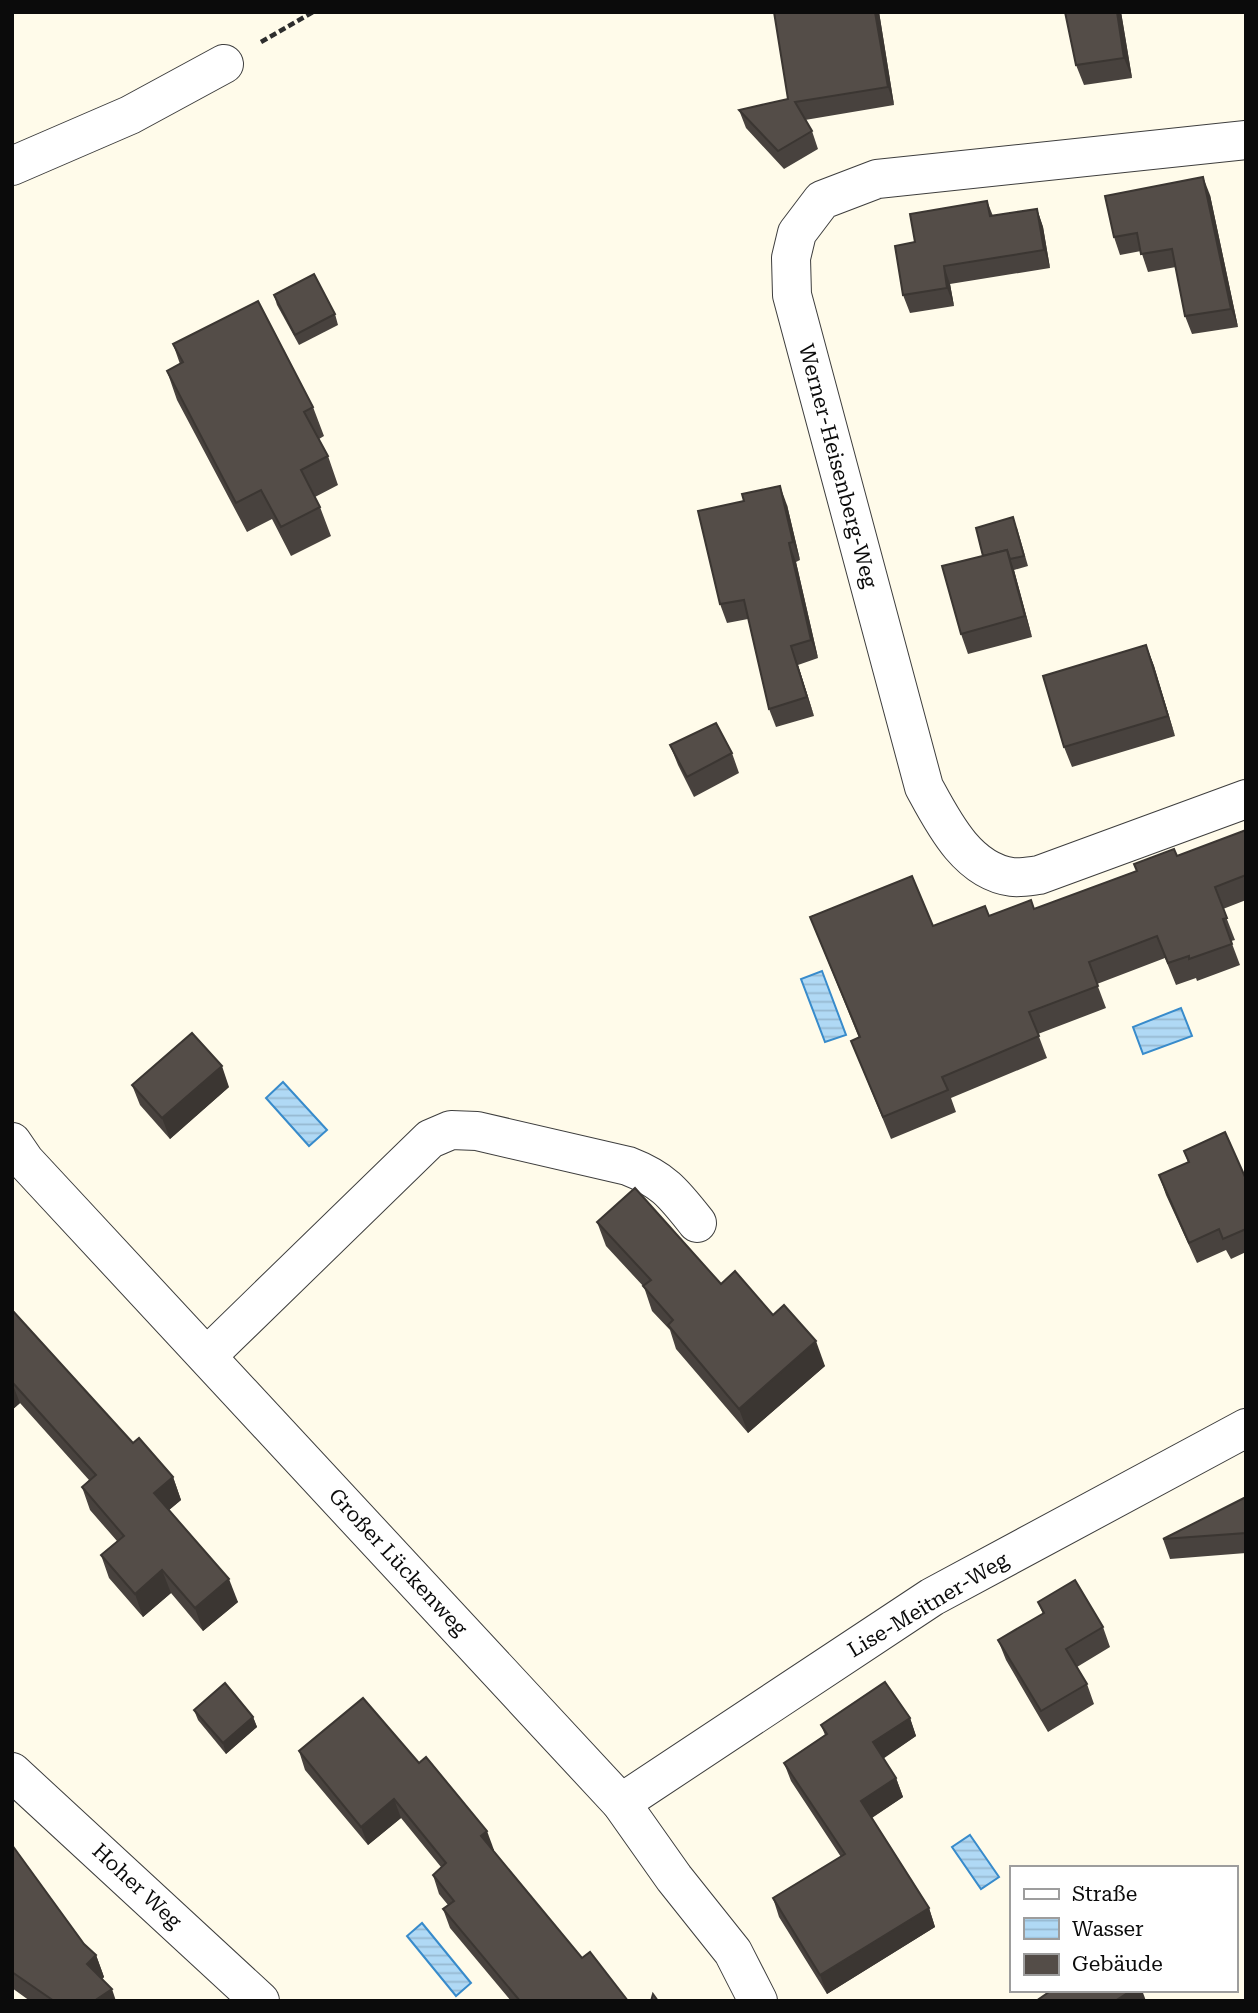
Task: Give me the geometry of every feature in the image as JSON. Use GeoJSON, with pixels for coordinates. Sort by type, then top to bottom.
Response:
{"type":"FeatureCollection","features":[{"type":"Feature","properties":{"kind":"street"},"geometry":{"type":"LineString","coordinates":[[12,166],[130,115],[224,64]]}},
{"type":"Feature","properties":{"kind":"street","name":"Werner-Heisenberg-Weg"},"geometry":{"type":"LineString","coordinates":[[1246,140],[877,179],[822,201],[797,233],[791,258],[792,295],[924,787],[948,830],[982,866],[1012,877],[1040,875],[1246,799]]}},
{"type":"Feature","properties":{"kind":"street"},"geometry":{"type":"LineString","coordinates":[[207,1356],[430,1139],[451,1130],[477,1131],[628,1166],[649,1174],[668,1188],[697,1223]]}},
{"type":"Feature","properties":{"kind":"street","name":"Großer Lückenweg"},"geometry":{"type":"LineString","coordinates":[[17,1159],[207,1356],[621,1803],[674,1878],[733,1952],[758,2001]]}},
{"type":"Feature","properties":{"kind":"street","name":"Lise-Meitner-Weg"},"geometry":{"type":"LineString","coordinates":[[621,1803],[932,1597],[1246,1428]]}},
{"type":"Feature","properties":{"kind":"street","name":"Hoher Weg"},"geometry":{"type":"LineString","coordinates":[[12,1772],[260,2001]]}},
{"type":"Feature","properties":{"kind":"path"},"geometry":{"type":"LineString","coordinates":[[224,64],[313,12]]}},
{"type":"Feature","properties":{"kind":"water"},"geometry":{"type":"Polygon","coordinates":[[[822,971],[846,1035],[825,1042],[801,979],[822,971]]]}},
{"type":"Feature","properties":{"kind":"water"},"geometry":{"type":"Polygon","coordinates":[[[1181,1008],[1192,1036],[1143,1054],[1133,1027],[1181,1008]]]}},
{"type":"Feature","properties":{"kind":"water"},"geometry":{"type":"Polygon","coordinates":[[[283,1082],[327,1130],[309,1146],[266,1098],[283,1082]]]}},
{"type":"Feature","properties":{"kind":"water"},"geometry":{"type":"Polygon","coordinates":[[[970,1835],[999,1877],[981,1889],[952,1847],[970,1835]]]}},
{"type":"Feature","properties":{"kind":"water"},"geometry":{"type":"Polygon","coordinates":[[[422,1923],[471,1983],[456,1996],[407,1936],[422,1923]]]}},
{"type":"Feature","properties":{"kind":"building"},"geometry":{"type":"Polygon","coordinates":[[[774,12],[875,12],[888,87],[795,102],[812,131],[778,151],[739,110],[788,99],[774,12]]]}},
{"type":"Feature","properties":{"kind":"building"},"geometry":{"type":"Polygon","coordinates":[[[1065,12],[1117,12],[1124,58],[1076,65],[1065,12]]]}},
{"type":"Feature","properties":{"kind":"building"},"geometry":{"type":"Polygon","coordinates":[[[1203,177],[1231,309],[1185,316],[1172,249],[1141,254],[1137,233],[1114,237],[1105,196],[1203,177]]]}},
{"type":"Feature","properties":{"kind":"building"},"geometry":{"type":"Polygon","coordinates":[[[987,201],[990,216],[1037,209],[1044,250],[944,266],[947,288],[903,295],[895,246],[915,242],[910,214],[987,201]]]}},
{"type":"Feature","properties":{"kind":"building"},"geometry":{"type":"Polygon","coordinates":[[[314,274],[335,314],[295,335],[274,295],[314,274]]]}},
{"type":"Feature","properties":{"kind":"building"},"geometry":{"type":"Polygon","coordinates":[[[258,301],[313,407],[304,412],[328,456],[301,470],[320,507],[281,527],[261,490],[236,503],[167,371],[183,362],[173,344],[258,301]]]}},
{"type":"Feature","properties":{"kind":"building"},"geometry":{"type":"Polygon","coordinates":[[[780,486],[793,542],[789,543],[811,640],[791,646],[807,697],[769,709],[744,600],[720,604],[698,511],[744,501],[742,494],[780,486]]]}},
{"type":"Feature","properties":{"kind":"building"},"geometry":{"type":"Polygon","coordinates":[[[1013,517],[1024,556],[1010,559],[1007,550],[983,556],[976,528],[1013,517]]]}},
{"type":"Feature","properties":{"kind":"building"},"geometry":{"type":"Polygon","coordinates":[[[1007,550],[1025,616],[961,634],[942,566],[1007,550]]]}},
{"type":"Feature","properties":{"kind":"building"},"geometry":{"type":"Polygon","coordinates":[[[1146,645],[1168,716],[1064,747],[1043,676],[1146,645]]]}},
{"type":"Feature","properties":{"kind":"building"},"geometry":{"type":"Polygon","coordinates":[[[716,723],[732,753],[687,777],[670,745],[716,723]]]}},
{"type":"Feature","properties":{"kind":"building"},"geometry":{"type":"Polygon","coordinates":[[[1246,830],[1246,875],[1215,887],[1227,918],[1223,919],[1232,944],[1189,959],[1189,956],[1168,963],[1157,936],[1089,962],[1098,986],[1029,1012],[1039,1036],[942,1077],[948,1090],[883,1117],[851,1041],[860,1037],[810,917],[912,876],[933,926],[985,906],[989,916],[1031,900],[1034,909],[1137,871],[1134,864],[1174,849],[1177,856],[1246,830]]]}},
{"type":"Feature","properties":{"kind":"building"},"geometry":{"type":"Polygon","coordinates":[[[192,1033],[222,1066],[162,1118],[132,1085],[192,1033]]]}},
{"type":"Feature","properties":{"kind":"building"},"geometry":{"type":"Polygon","coordinates":[[[1225,1132],[1246,1179],[1246,1229],[1223,1239],[1219,1229],[1189,1243],[1159,1175],[1189,1162],[1184,1151],[1225,1132]]]}},
{"type":"Feature","properties":{"kind":"building"},"geometry":{"type":"Polygon","coordinates":[[[635,1188],[721,1284],[735,1271],[773,1315],[784,1305],[816,1341],[739,1409],[668,1325],[673,1320],[643,1286],[651,1280],[597,1222],[635,1188]]]}},
{"type":"Feature","properties":{"kind":"building"},"geometry":{"type":"Polygon","coordinates":[[[12,1310],[133,1443],[139,1438],[173,1477],[154,1493],[229,1579],[195,1608],[162,1570],[135,1594],[101,1555],[124,1536],[82,1487],[96,1475],[12,1382],[12,1310]]]}},
{"type":"Feature","properties":{"kind":"building"},"geometry":{"type":"Polygon","coordinates":[[[1246,1497],[1246,1533],[1163,1539],[1246,1497]]]}},
{"type":"Feature","properties":{"kind":"building"},"geometry":{"type":"Polygon","coordinates":[[[1075,1580],[1103,1627],[1066,1649],[1087,1684],[1041,1711],[998,1640],[1044,1613],[1038,1602],[1075,1580]]]}},
{"type":"Feature","properties":{"kind":"building"},"geometry":{"type":"Polygon","coordinates":[[[885,1682],[910,1718],[873,1742],[896,1778],[861,1801],[929,1908],[820,1975],[773,1898],[845,1854],[784,1763],[827,1734],[821,1725],[885,1682]]]}},
{"type":"Feature","properties":{"kind":"building"},"geometry":{"type":"Polygon","coordinates":[[[225,1683],[253,1717],[223,1743],[194,1710],[225,1683]]]}},
{"type":"Feature","properties":{"kind":"building"},"geometry":{"type":"Polygon","coordinates":[[[363,1698],[419,1763],[426,1757],[487,1831],[481,1836],[582,1958],[590,1952],[628,2001],[520,2001],[443,1909],[454,1901],[433,1875],[446,1863],[394,1799],[361,1827],[299,1751],[363,1698]]]}},
{"type":"Feature","properties":{"kind":"building"},"geometry":{"type":"Polygon","coordinates":[[[12,1845],[84,1944],[96,1955],[87,1964],[112,1989],[94,2001],[54,2001],[12,1972],[12,1845]]]}},
{"type":"Feature","properties":{"kind":"building"},"geometry":{"type":"Polygon","coordinates":[[[1049,1992],[1129,1992],[1115,2001],[1036,2001],[1049,1992]]]}}]}
